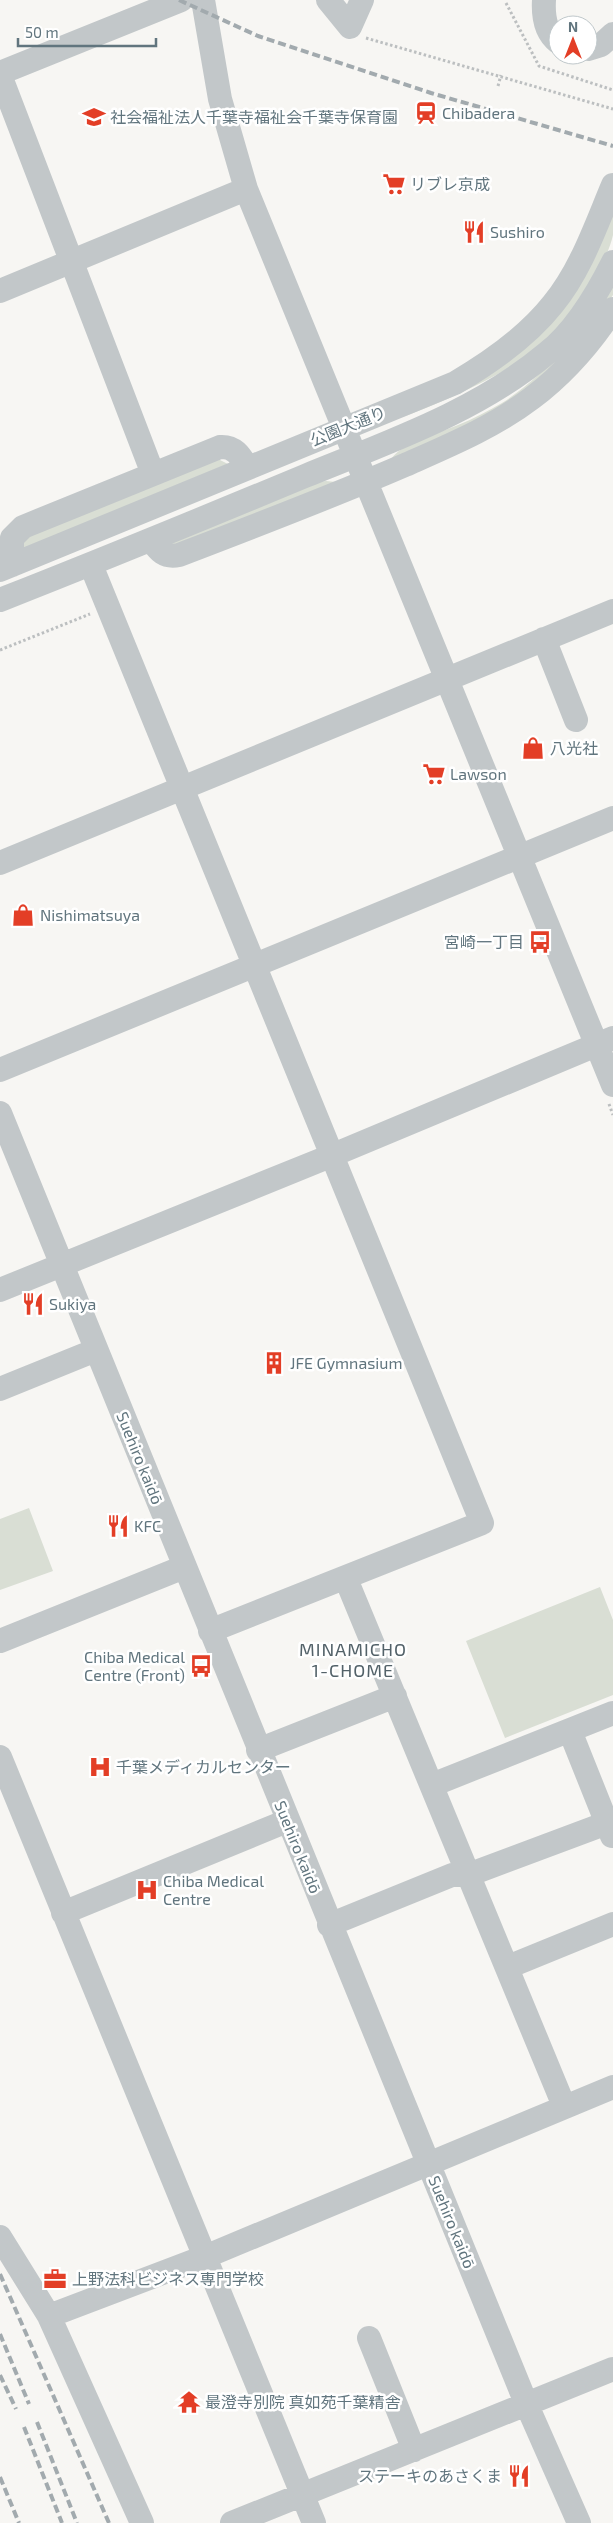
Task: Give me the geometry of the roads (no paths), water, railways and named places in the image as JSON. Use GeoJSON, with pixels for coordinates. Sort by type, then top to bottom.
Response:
{"type":"FeatureCollection","features":[{"type":"Feature","properties":{"kind":"street"},"geometry":{"type":"LineString","coordinates":[[153,474],[0,74],[181,0]]}},
{"type":"Feature","properties":{"kind":"street"},"geometry":{"type":"LineString","coordinates":[[204,0],[220,99],[246,189],[520,858],[605,1042],[613,1085]]}},
{"type":"Feature","properties":{"kind":"street"},"geometry":{"type":"LineString","coordinates":[[328,0],[350,27],[362,0]]}},
{"type":"Feature","properties":{"kind":"street"},"geometry":{"type":"LineString","coordinates":[[544,0],[543,14],[548,30]]}},
{"type":"Feature","properties":{"kind":"street"},"geometry":{"type":"LineString","coordinates":[[598,46],[613,34]]}},
{"type":"Feature","properties":{"kind":"street","name":"公園大通り"},"geometry":{"type":"LineString","coordinates":[[6,567],[455,383],[497,356],[531,328],[554,304],[572,276],[613,185]]}},
{"type":"Feature","properties":{"kind":"street"},"geometry":{"type":"LineString","coordinates":[[0,291],[72,263],[246,189]]}},
{"type":"Feature","properties":{"kind":"street","name":"公園大通り"},"geometry":{"type":"LineString","coordinates":[[0,600],[91,565],[356,455],[483,398],[549,352],[584,312],[613,262]]}},
{"type":"Feature","properties":{"kind":"street"},"geometry":{"type":"LineString","coordinates":[[150,540],[160,553],[166,556],[179,555],[367,482],[467,438],[532,398],[575,360],[613,309]]}},
{"type":"Feature","properties":{"kind":"street"},"geometry":{"type":"LineString","coordinates":[[6,567],[12,538],[23,527],[225,447],[238,452],[247,467]]}},
{"type":"Feature","properties":{"kind":"street"},"geometry":{"type":"LineString","coordinates":[[91,565],[482,1523],[346,1579],[210,1631]]}},
{"type":"Feature","properties":{"kind":"street"},"geometry":{"type":"LineString","coordinates":[[0,863],[544,639],[611,618]]}},
{"type":"Feature","properties":{"kind":"street"},"geometry":{"type":"LineString","coordinates":[[544,639],[576,720]]}},
{"type":"Feature","properties":{"kind":"street"},"geometry":{"type":"LineString","coordinates":[[0,1070],[520,858],[613,818]]}},
{"type":"Feature","properties":{"kind":"street"},"geometry":{"type":"LineString","coordinates":[[0,1290],[605,1042]]}},
{"type":"Feature","properties":{"kind":"street","name":"Suehiro kaidō"},"geometry":{"type":"LineString","coordinates":[[0,1113],[329,1925],[526,2403],[579,2523]]}},
{"type":"Feature","properties":{"kind":"street"},"geometry":{"type":"LineString","coordinates":[[0,1389],[96,1350]]}},
{"type":"Feature","properties":{"kind":"street"},"geometry":{"type":"LineString","coordinates":[[0,1641],[184,1567]]}},
{"type":"Feature","properties":{"kind":"street"},"geometry":{"type":"LineString","coordinates":[[346,1579],[564,2106]]}},
{"type":"Feature","properties":{"kind":"street"},"geometry":{"type":"LineString","coordinates":[[258,1750],[395,1696]]}},
{"type":"Feature","properties":{"kind":"street"},"geometry":{"type":"LineString","coordinates":[[432,1785],[613,1713]]}},
{"type":"Feature","properties":{"kind":"street"},"geometry":{"type":"LineString","coordinates":[[329,1925],[452,1875],[468,1875],[610,1830],[570,1731]]}},
{"type":"Feature","properties":{"kind":"street"},"geometry":{"type":"LineString","coordinates":[[0,1757],[63,1913],[207,2256],[314,2523]]}},
{"type":"Feature","properties":{"kind":"street"},"geometry":{"type":"LineString","coordinates":[[63,1913],[287,1821]]}},
{"type":"Feature","properties":{"kind":"street"},"geometry":{"type":"LineString","coordinates":[[508,1967],[613,1924]]}},
{"type":"Feature","properties":{"kind":"street"},"geometry":{"type":"LineString","coordinates":[[49,2316],[207,2256],[613,2087]]}},
{"type":"Feature","properties":{"kind":"street"},"geometry":{"type":"LineString","coordinates":[[0,2238],[49,2316],[142,2523]]}},
{"type":"Feature","properties":{"kind":"street"},"geometry":{"type":"LineString","coordinates":[[369,2338],[414,2450]]}},
{"type":"Feature","properties":{"kind":"street"},"geometry":{"type":"LineString","coordinates":[[232,2523],[613,2369]]}},
{"type":"Feature","properties":{"kind":"railway"},"geometry":{"type":"LineString","coordinates":[[179,0],[258,36],[431,93],[613,146]]}},
{"type":"Feature","properties":{"kind":"railway"},"geometry":{"type":"LineString","coordinates":[[0,2274],[109,2523]]}},
{"type":"Feature","properties":{"kind":"railway"},"geometry":{"type":"LineString","coordinates":[[0,2334],[29,2404]]}},
{"type":"Feature","properties":{"kind":"railway"},"geometry":{"type":"LineString","coordinates":[[0,2375],[16,2409]]}},
{"type":"Feature","properties":{"kind":"railway"},"geometry":{"type":"LineString","coordinates":[[37,2422],[77,2523]]}},
{"type":"Feature","properties":{"kind":"railway"},"geometry":{"type":"LineString","coordinates":[[24,2427],[62,2523]]}},
{"type":"Feature","properties":{"kind":"railway"},"geometry":{"type":"LineString","coordinates":[[0,2477],[19,2523]]}},
{"type":"Feature","properties":{"kind":"place","name":"Chibadera"},"geometry":{"type":"Point","coordinates":[426,113]}},
{"type":"Feature","properties":{"kind":"place","name":"社会福祉法人千葉寺福祉会千葉寺保育園"},"geometry":{"type":"Point","coordinates":[94,117]}},
{"type":"Feature","properties":{"kind":"place","name":"リブレ京成"},"geometry":{"type":"Point","coordinates":[394,184]}},
{"type":"Feature","properties":{"kind":"place","name":"Sushiro"},"geometry":{"type":"Point","coordinates":[474,232]}},
{"type":"Feature","properties":{"kind":"place","name":"八光社"},"geometry":{"type":"Point","coordinates":[533,748]}},
{"type":"Feature","properties":{"kind":"place","name":"Lawson"},"geometry":{"type":"Point","coordinates":[434,774]}},
{"type":"Feature","properties":{"kind":"place","name":"Nishimatsuya"},"geometry":{"type":"Point","coordinates":[23,915]}},
{"type":"Feature","properties":{"kind":"place","name":"宮崎一丁目"},"geometry":{"type":"Point","coordinates":[540,942]}},
{"type":"Feature","properties":{"kind":"place","name":"Sukiya"},"geometry":{"type":"Point","coordinates":[33,1304]}},
{"type":"Feature","properties":{"kind":"place","name":"JFE Gymnasium"},"geometry":{"type":"Point","coordinates":[274,1363]}},
{"type":"Feature","properties":{"kind":"place","name":"KFC"},"geometry":{"type":"Point","coordinates":[118,1526]}},
{"type":"Feature","properties":{"kind":"place","name":"Chiba Medical Centre (Front)"},"geometry":{"type":"Point","coordinates":[201,1666]}},
{"type":"Feature","properties":{"kind":"place","name":"千葉メディカルセンター"},"geometry":{"type":"Point","coordinates":[100,1767]}},
{"type":"Feature","properties":{"kind":"place","name":"Chiba Medical Centre"},"geometry":{"type":"Point","coordinates":[147,1890]}},
{"type":"Feature","properties":{"kind":"place","name":"上野法科ビジネス専門学校"},"geometry":{"type":"Point","coordinates":[55,2279]}},
{"type":"Feature","properties":{"kind":"place","name":"最澄寺別院 真如苑千葉精舎"},"geometry":{"type":"Point","coordinates":[189,2402]}},
{"type":"Feature","properties":{"kind":"place","name":"ステーキのあさくま"},"geometry":{"type":"Point","coordinates":[519,2476]}},
{"type":"Feature","properties":{"kind":"district","name":"MINAMICHO 1-CHOME"},"geometry":{"type":"Point","coordinates":[353,1660]}}]}
